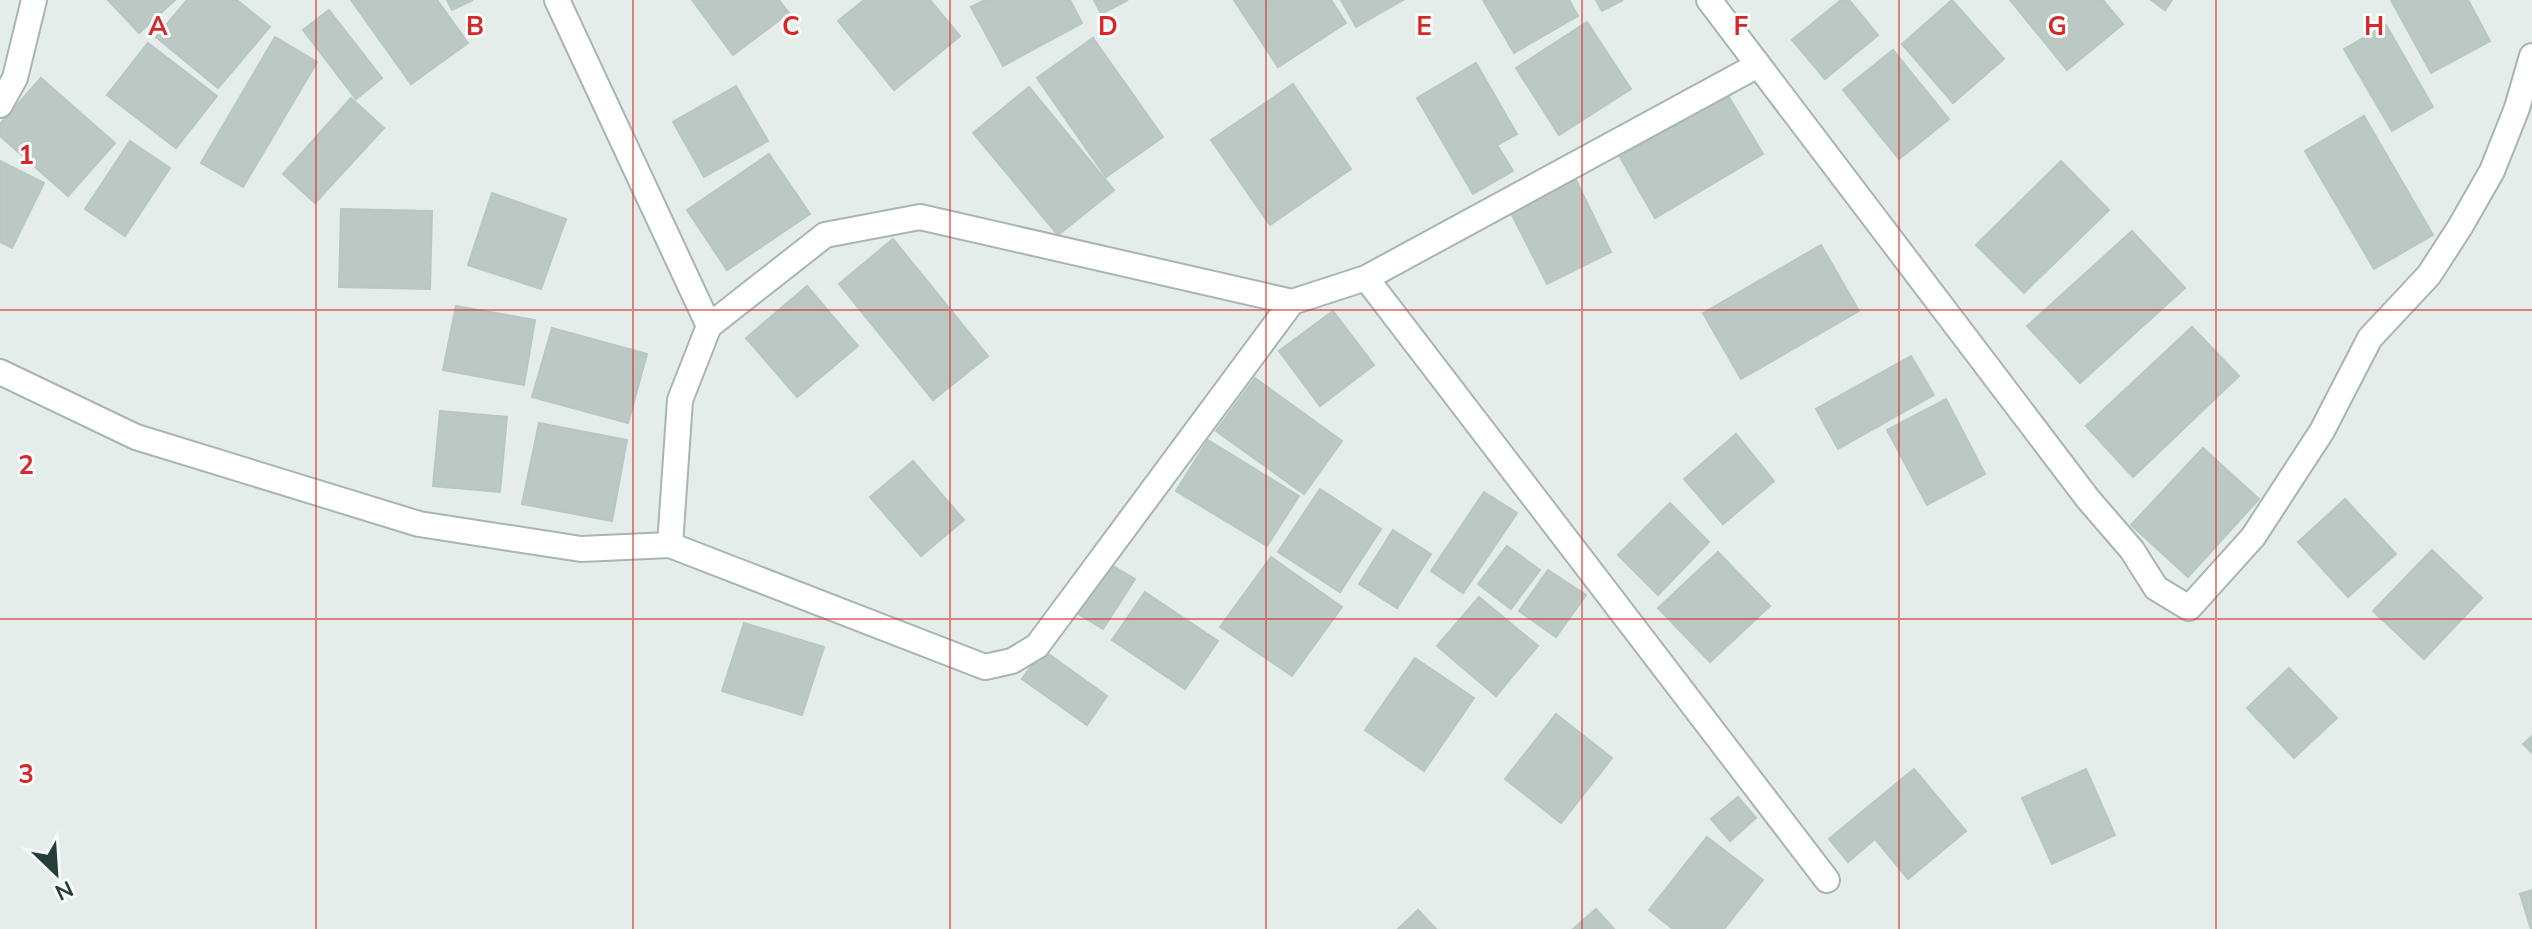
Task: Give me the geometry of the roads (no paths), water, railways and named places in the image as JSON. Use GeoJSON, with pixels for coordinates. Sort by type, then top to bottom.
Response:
{"type":"FeatureCollection","features":[{"type":"Feature","properties":{"kind":"street"},"geometry":{"type":"LineString","coordinates":[[0,105],[15,78],[34,0]]}},
{"type":"Feature","properties":{"kind":"street"},"geometry":{"type":"LineString","coordinates":[[557,0],[709,326]]}},
{"type":"Feature","properties":{"kind":"street"},"geometry":{"type":"LineString","coordinates":[[1709,0],[2088,499],[2132,550],[2156,588],[2189,608],[2253,537],[2322,431],[2370,338],[2429,275],[2524,115],[2532,56]]}},
{"type":"Feature","properties":{"kind":"street"},"geometry":{"type":"LineString","coordinates":[[670,545],[680,400],[709,326],[825,235],[920,217],[1292,302],[1366,278],[1758,65]]}},
{"type":"Feature","properties":{"kind":"street"},"geometry":{"type":"LineString","coordinates":[[1366,278],[1827,880]]}},
{"type":"Feature","properties":{"kind":"street"},"geometry":{"type":"LineString","coordinates":[[0,372],[136,437],[419,524],[581,549],[670,545],[985,667],[1012,661],[1037,646],[1292,302]]}}]}
